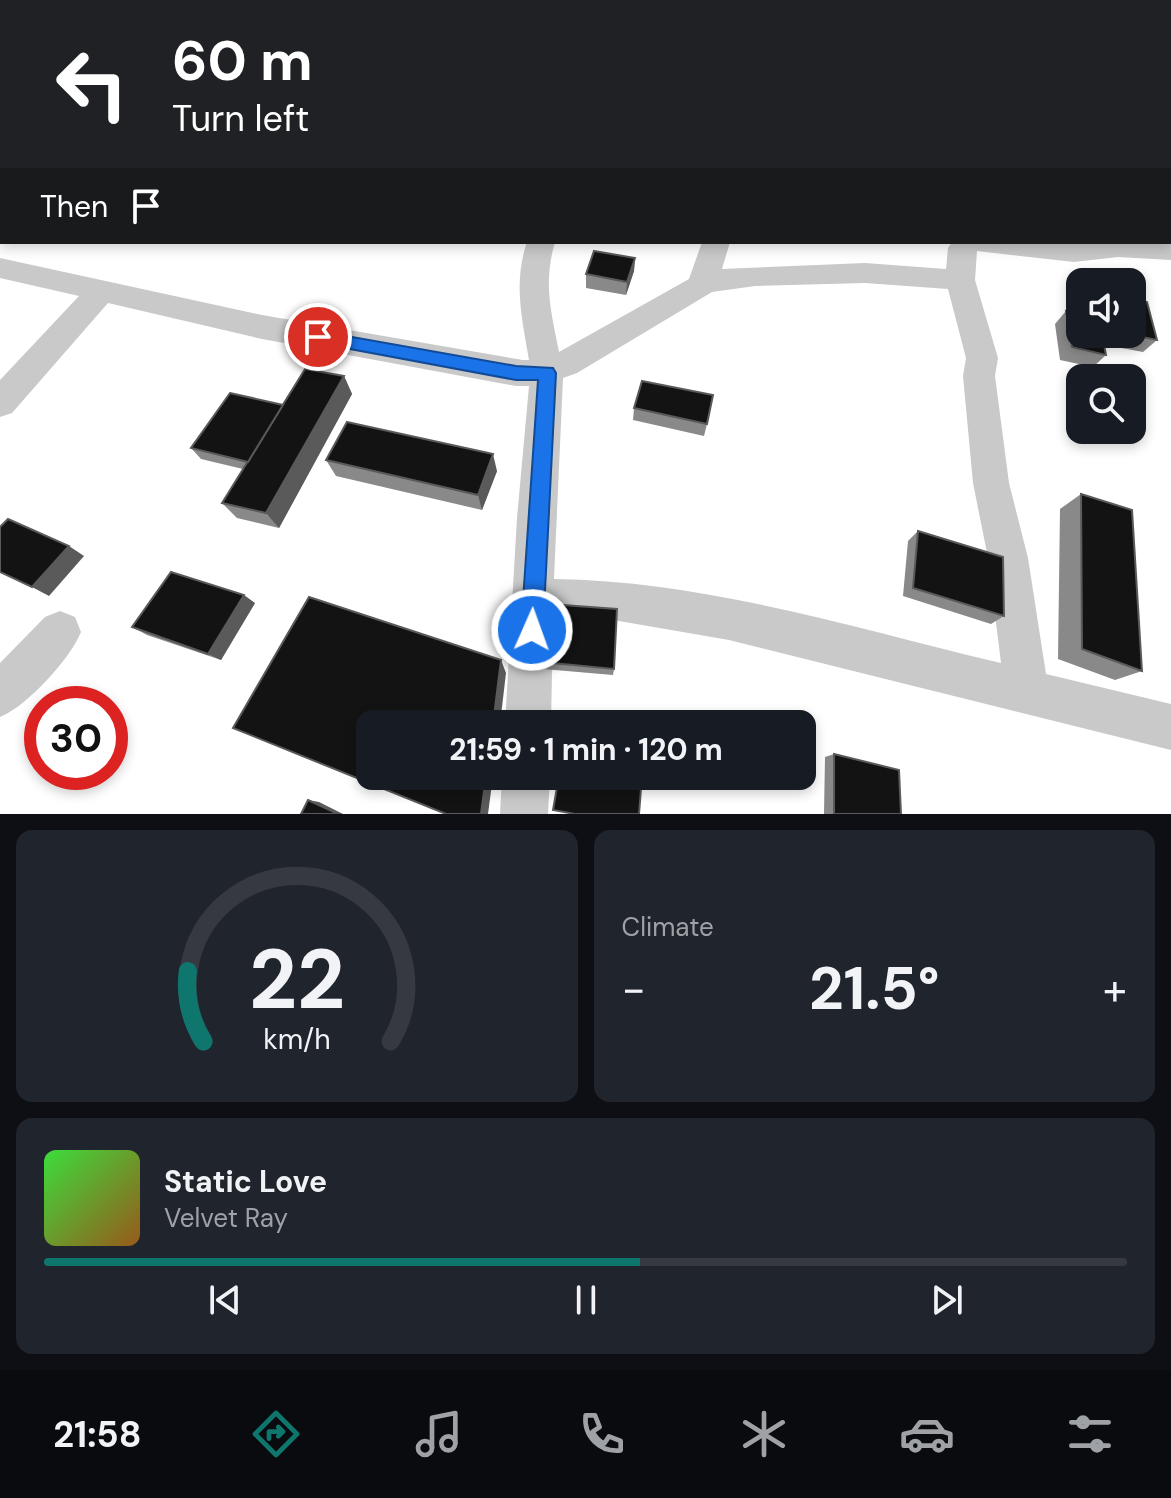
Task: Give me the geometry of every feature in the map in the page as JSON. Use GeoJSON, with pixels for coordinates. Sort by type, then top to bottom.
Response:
{"type":"FeatureCollection","features":[{"type":"Feature","properties":{"kind":"street"},"geometry":{"type":"LineString","coordinates":[[529,710],[547,373],[532,288],[534,264],[540,244]]}},
{"type":"Feature","properties":{"kind":"street"},"geometry":{"type":"LineString","coordinates":[[702,285],[715,244]]}},
{"type":"Feature","properties":{"kind":"street"},"geometry":{"type":"LineString","coordinates":[[967,244],[962,248],[960,280],[982,358],[979,376],[991,483],[1008,558],[1027,692]]}},
{"type":"Feature","properties":{"kind":"street"},"geometry":{"type":"LineString","coordinates":[[999,244],[1074,252],[1118,247],[1171,250]]}},
{"type":"Feature","properties":{"kind":"street"},"geometry":{"type":"LineString","coordinates":[[0,268],[277,330],[516,373],[547,373],[702,285],[726,278],[865,273],[960,280]]}},
{"type":"Feature","properties":{"kind":"street"},"geometry":{"type":"LineString","coordinates":[[0,403],[101,291]]}},
{"type":"Feature","properties":{"kind":"street"},"geometry":{"type":"LineString","coordinates":[[533,599],[613,600],[729,619],[1171,727]]}},
{"type":"Feature","properties":{"kind":"street"},"geometry":{"type":"LineString","coordinates":[[0,695],[60,632]]}},
{"type":"Feature","properties":{"kind":"street"},"geometry":{"type":"LineString","coordinates":[[524,814],[525,790]]}},
{"type":"Feature","properties":{"kind":"building"},"geometry":{"type":"Polygon","coordinates":[[[594,251],[635,258],[627,282],[586,274],[594,251]]]}},
{"type":"Feature","properties":{"kind":"building"},"geometry":{"type":"Polygon","coordinates":[[[1146,302],[1147,302],[1157,340],[1146,338],[1146,302]]]}},
{"type":"Feature","properties":{"kind":"building"},"geometry":{"type":"Polygon","coordinates":[[[1076,348],[1105,348],[1106,355],[1076,348]]]}},
{"type":"Feature","properties":{"kind":"building"},"geometry":{"type":"Polygon","coordinates":[[[305,369],[344,376],[266,513],[222,503],[305,369]]]}},
{"type":"Feature","properties":{"kind":"building"},"geometry":{"type":"Polygon","coordinates":[[[642,381],[713,395],[707,424],[634,408],[642,381]]]}},
{"type":"Feature","properties":{"kind":"building"},"geometry":{"type":"Polygon","coordinates":[[[230,393],[283,405],[248,462],[191,448],[230,393]]]}},
{"type":"Feature","properties":{"kind":"building"},"geometry":{"type":"Polygon","coordinates":[[[347,422],[493,454],[478,495],[326,460],[347,422]]]}},
{"type":"Feature","properties":{"kind":"building"},"geometry":{"type":"Polygon","coordinates":[[[1081,494],[1132,510],[1142,671],[1082,649],[1081,494]]]}},
{"type":"Feature","properties":{"kind":"building"},"geometry":{"type":"Polygon","coordinates":[[[8,519],[69,546],[32,587],[0,572],[0,527],[8,519]]]}},
{"type":"Feature","properties":{"kind":"building"},"geometry":{"type":"Polygon","coordinates":[[[918,531],[1003,557],[1004,616],[913,588],[918,531]]]}},
{"type":"Feature","properties":{"kind":"building"},"geometry":{"type":"Polygon","coordinates":[[[171,572],[244,595],[208,654],[132,627],[171,572]]]}},
{"type":"Feature","properties":{"kind":"building"},"geometry":{"type":"Polygon","coordinates":[[[309,597],[501,660],[495,710],[356,710],[356,778],[233,728],[309,597]]]}},
{"type":"Feature","properties":{"kind":"building"},"geometry":{"type":"Polygon","coordinates":[[[549,604],[617,609],[614,669],[542,662],[549,604]]]}},
{"type":"Feature","properties":{"kind":"building"},"geometry":{"type":"Polygon","coordinates":[[[834,754],[899,770],[901,814],[834,814],[834,754]]]}},
{"type":"Feature","properties":{"kind":"building"},"geometry":{"type":"Polygon","coordinates":[[[387,790],[484,790],[481,814],[446,814],[387,790]]]}},
{"type":"Feature","properties":{"kind":"building"},"geometry":{"type":"Polygon","coordinates":[[[557,790],[641,790],[639,814],[575,814],[553,810],[557,790]]]}},
{"type":"Feature","properties":{"kind":"building"},"geometry":{"type":"Polygon","coordinates":[[[308,800],[338,814],[301,814],[308,800]]]}},
{"type":"Feature","properties":{"kind":"route"},"geometry":{"type":"LineString","coordinates":[[318,337],[516,373],[547,373],[536,518],[532,630]]}}]}
